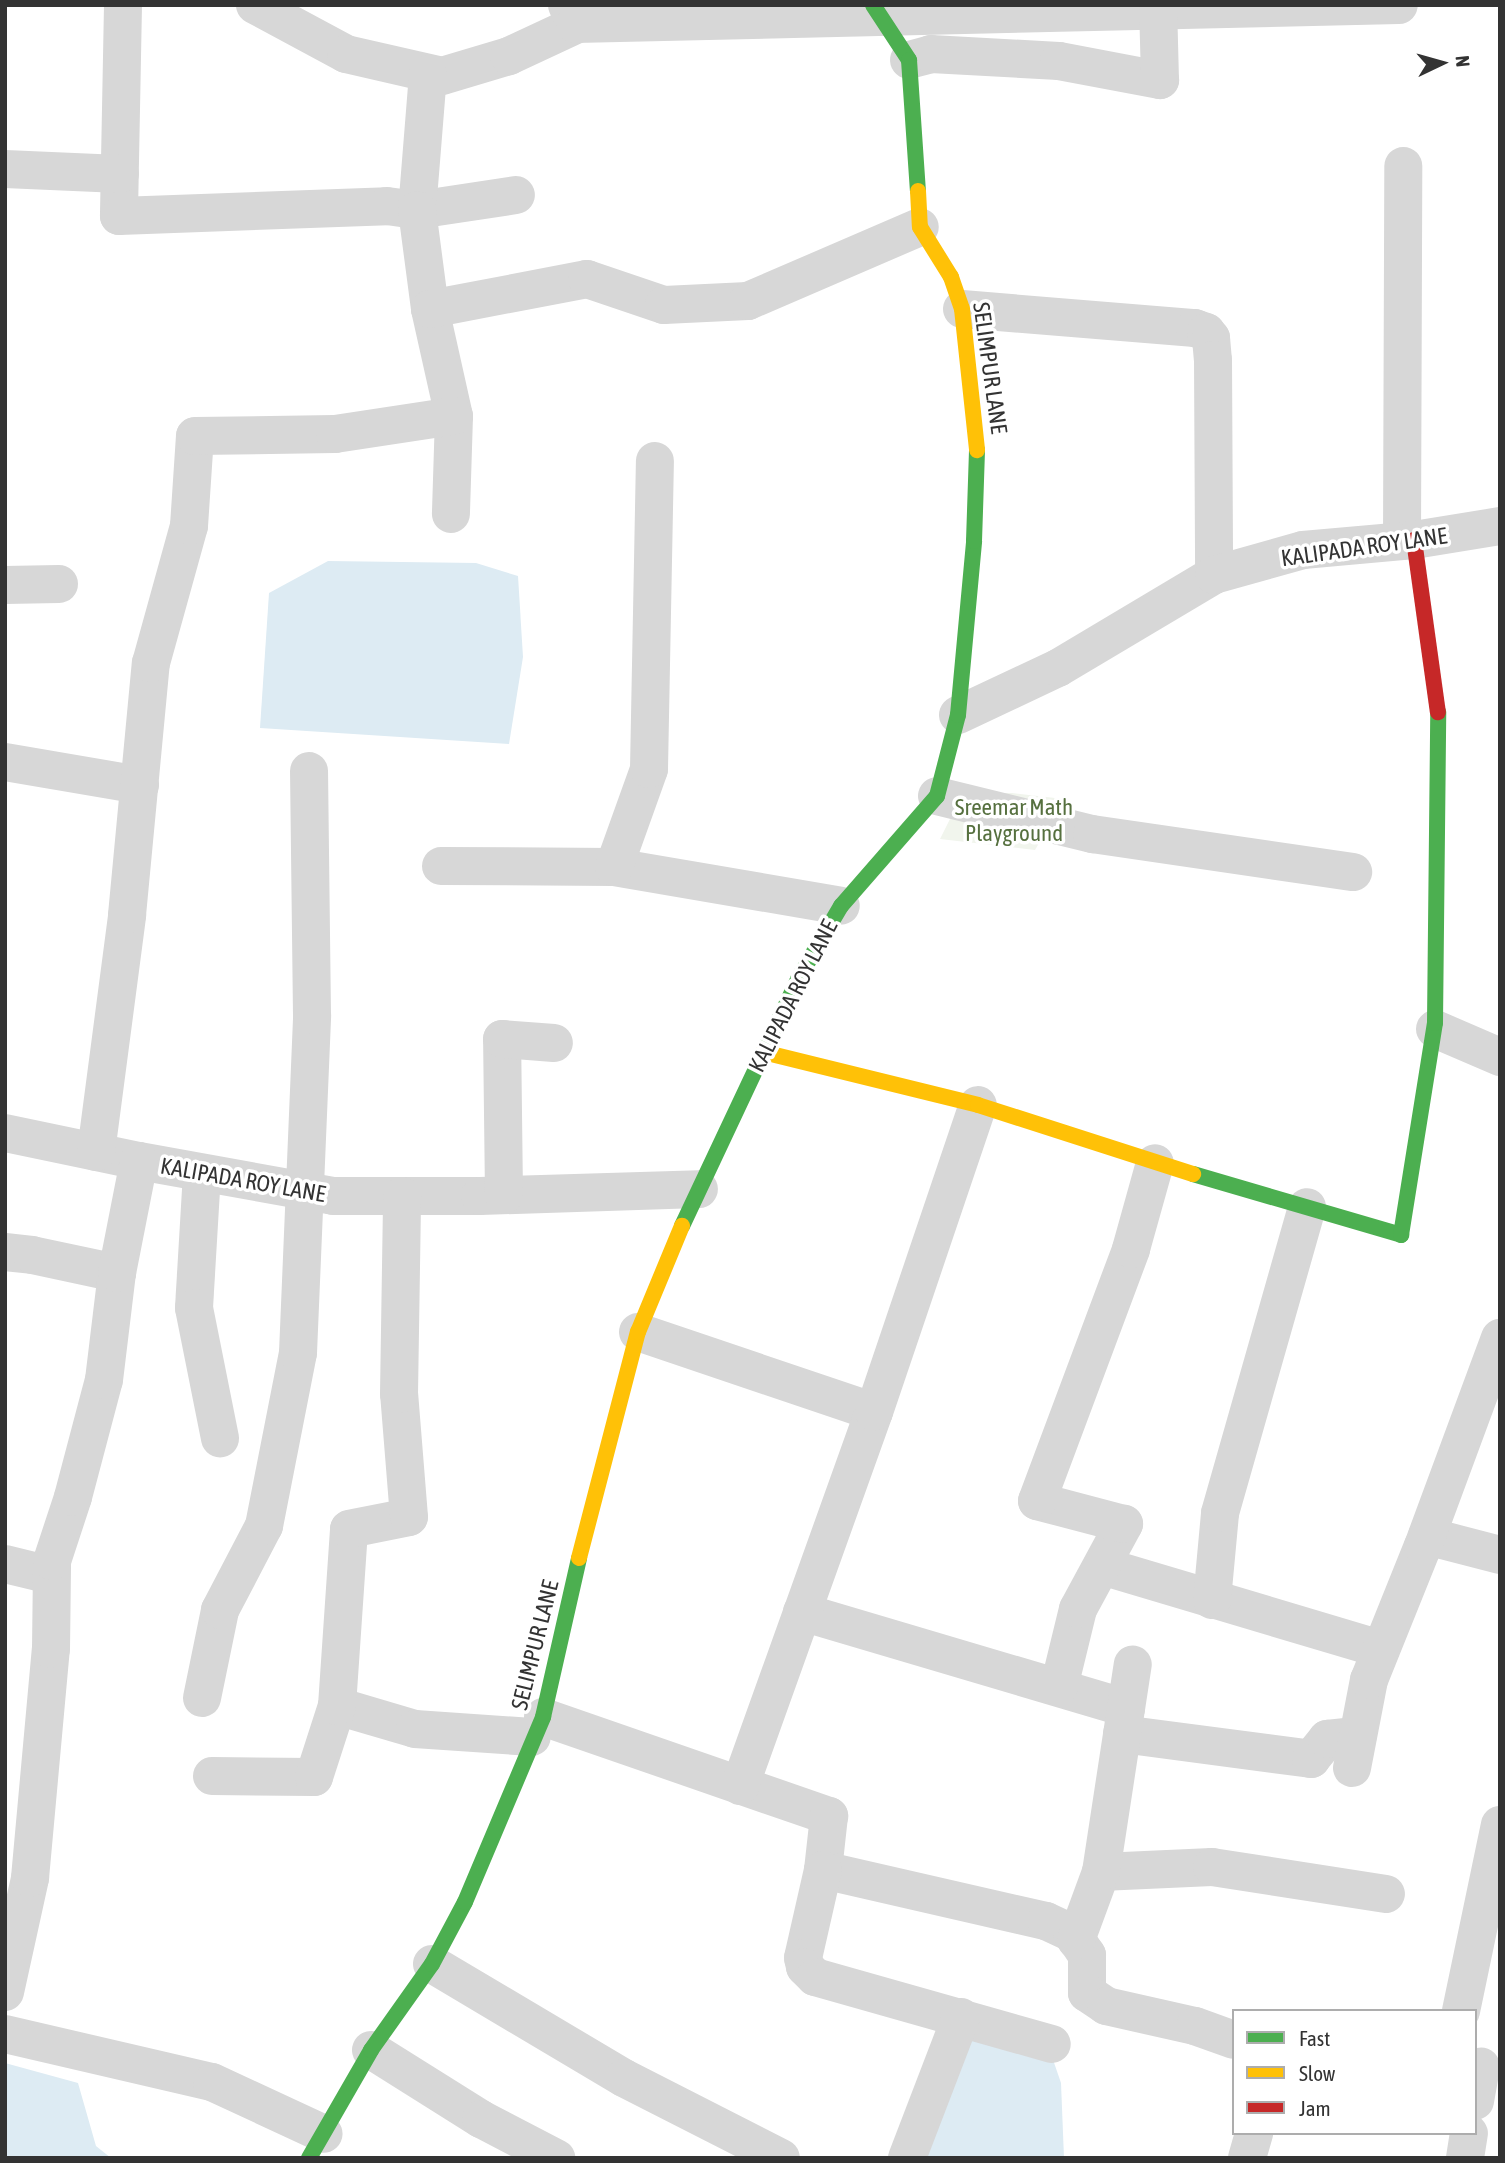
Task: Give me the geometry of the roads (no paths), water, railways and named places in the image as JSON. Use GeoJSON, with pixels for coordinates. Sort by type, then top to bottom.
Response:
{"type":"FeatureCollection","features":[{"type":"Feature","properties":{"kind":"street"},"geometry":{"type":"LineString","coordinates":[[123,5],[119,216],[387,206],[417,210],[516,195]]}},
{"type":"Feature","properties":{"kind":"street"},"geometry":{"type":"LineString","coordinates":[[255,5],[294,16],[346,54],[442,76],[509,56],[571,15],[618,5]]}},
{"type":"Feature","properties":{"kind":"street","name":"SELIMPUR LANE"},"geometry":{"type":"LineString","coordinates":[[873,5],[909,60],[920,227],[951,277],[962,309],[977,449],[974,541],[958,715]]}},
{"type":"Feature","properties":{"kind":"street"},"geometry":{"type":"LineString","coordinates":[[909,60],[931,54],[1059,61],[1160,80],[1158,5]]}},
{"type":"Feature","properties":{"kind":"street"},"geometry":{"type":"LineString","coordinates":[[571,15],[1399,5]]}},
{"type":"Feature","properties":{"kind":"street"},"geometry":{"type":"LineString","coordinates":[[428,74],[417,210],[430,309],[454,416],[451,514]]}},
{"type":"Feature","properties":{"kind":"street"},"geometry":{"type":"LineString","coordinates":[[763,1052],[978,1105],[1155,1163],[1402,1235],[1435,1029],[1439,716],[1408,541],[1403,166]]}},
{"type":"Feature","properties":{"kind":"street"},"geometry":{"type":"LineString","coordinates":[[5,169],[120,174]]}},
{"type":"Feature","properties":{"kind":"street"},"geometry":{"type":"LineString","coordinates":[[430,309],[587,279],[664,305],[748,301],[920,227]]}},
{"type":"Feature","properties":{"kind":"street"},"geometry":{"type":"LineString","coordinates":[[962,309],[1195,328],[1206,332],[1211,338],[1213,360],[1214,575]]}},
{"type":"Feature","properties":{"kind":"street"},"geometry":{"type":"LineString","coordinates":[[96,1152],[140,785],[151,663],[189,526],[195,436],[335,434],[454,416]]}},
{"type":"Feature","properties":{"kind":"street"},"geometry":{"type":"LineString","coordinates":[[614,867],[649,769],[655,461]]}},
{"type":"Feature","properties":{"kind":"street","name":"KALIPADA ROY LANE"},"geometry":{"type":"LineString","coordinates":[[6,1141],[96,1152],[333,1196],[504,1195],[699,1188],[798,979],[841,906],[937,796],[958,715],[1058,668],[1214,575],[1303,550],[1408,541],[1500,526]]}},
{"type":"Feature","properties":{"kind":"street"},"geometry":{"type":"LineString","coordinates":[[5,585],[59,584]]}},
{"type":"Feature","properties":{"kind":"street"},"geometry":{"type":"LineString","coordinates":[[5,762],[140,785]]}},
{"type":"Feature","properties":{"kind":"street"},"geometry":{"type":"LineString","coordinates":[[202,1698],[220,1610],[264,1526],[298,1353],[312,1016],[309,771]]}},
{"type":"Feature","properties":{"kind":"street"},"geometry":{"type":"LineString","coordinates":[[937,796],[1092,834],[1353,872]]}},
{"type":"Feature","properties":{"kind":"street"},"geometry":{"type":"LineString","coordinates":[[441,866],[614,867],[841,906]]}},
{"type":"Feature","properties":{"kind":"street"},"geometry":{"type":"LineString","coordinates":[[1435,1029],[1500,1057]]}},
{"type":"Feature","properties":{"kind":"street"},"geometry":{"type":"LineString","coordinates":[[504,1195],[502,1039],[554,1043]]}},
{"type":"Feature","properties":{"kind":"street"},"geometry":{"type":"LineString","coordinates":[[740,1786],[874,1412],[978,1105]]}},
{"type":"Feature","properties":{"kind":"street"},"geometry":{"type":"LineString","coordinates":[[5,1992],[18,1874],[51,1649],[50,1575],[104,1380],[117,1273],[139,1161]]}},
{"type":"Feature","properties":{"kind":"street"},"geometry":{"type":"LineString","coordinates":[[1059,1687],[1077,1609],[1124,1524],[1037,1501],[1131,1249],[1155,1163]]}},
{"type":"Feature","properties":{"kind":"street"},"geometry":{"type":"LineString","coordinates":[[202,1173],[194,1308],[220,1438]]}},
{"type":"Feature","properties":{"kind":"street","name":"SELIMPUR LANE"},"geometry":{"type":"LineString","coordinates":[[317,2146],[371,2050],[432,1964],[465,1902],[538,1727],[586,1528],[638,1332],[699,1188]]}},
{"type":"Feature","properties":{"kind":"street"},"geometry":{"type":"LineString","coordinates":[[212,1776],[314,1777],[337,1706],[349,1529],[409,1517],[399,1394],[402,1196]]}},
{"type":"Feature","properties":{"kind":"street"},"geometry":{"type":"LineString","coordinates":[[1212,1600],[1220,1513],[1307,1207]]}},
{"type":"Feature","properties":{"kind":"street"},"geometry":{"type":"LineString","coordinates":[[5,1252],[117,1273]]}},
{"type":"Feature","properties":{"kind":"street"},"geometry":{"type":"LineString","coordinates":[[638,1332],[874,1412]]}},
{"type":"Feature","properties":{"kind":"street"},"geometry":{"type":"LineString","coordinates":[[802,1612],[1059,1687],[1124,1721],[1311,1759],[1327,1739],[1355,1752],[1369,1680],[1427,1536],[1500,1338]]}},
{"type":"Feature","properties":{"kind":"street"},"geometry":{"type":"LineString","coordinates":[[1427,1536],[1500,1555]]}},
{"type":"Feature","properties":{"kind":"street"},"geometry":{"type":"LineString","coordinates":[[5,1564],[50,1575]]}},
{"type":"Feature","properties":{"kind":"street"},"geometry":{"type":"LineString","coordinates":[[1102,1566],[1381,1649]]}},
{"type":"Feature","properties":{"kind":"street"},"geometry":{"type":"LineString","coordinates":[[1076,1940],[1101,1872],[1133,1664]]}},
{"type":"Feature","properties":{"kind":"street"},"geometry":{"type":"LineString","coordinates":[[337,1706],[415,1728],[538,1727],[740,1786],[829,1816],[823,1870],[803,1958],[809,1972],[822,1979],[1052,2044]]}},
{"type":"Feature","properties":{"kind":"street"},"geometry":{"type":"LineString","coordinates":[[1461,2009],[1500,1825]]}},
{"type":"Feature","properties":{"kind":"street"},"geometry":{"type":"LineString","coordinates":[[1101,1872],[1212,1867],[1386,1894]]}},
{"type":"Feature","properties":{"kind":"street"},"geometry":{"type":"LineString","coordinates":[[823,1870],[1046,1921],[1072,1933],[1087,1955],[1087,1993],[1106,2006],[1195,2026],[1232,2038]]}},
{"type":"Feature","properties":{"kind":"street"},"geometry":{"type":"LineString","coordinates":[[432,1964],[624,2078],[781,2158]]}},
{"type":"Feature","properties":{"kind":"street"},"geometry":{"type":"LineString","coordinates":[[907,2158],[961,2017]]}},
{"type":"Feature","properties":{"kind":"street"},"geometry":{"type":"LineString","coordinates":[[5,2034],[212,2082],[317,2146]]}},
{"type":"Feature","properties":{"kind":"street"},"geometry":{"type":"LineString","coordinates":[[371,2050],[481,2119],[556,2158]]}},
{"type":"Feature","properties":{"kind":"street"},"geometry":{"type":"LineString","coordinates":[[1247,2158],[1253,2135]]}},
{"type":"Feature","properties":{"kind":"street"},"geometry":{"type":"LineString","coordinates":[[1465,2158],[1469,2135]]}},
{"type":"Feature","properties":{"kind":"park label","name":"Sreemar Math Playground"},"geometry":{"type":"Point","coordinates":[1014,820]}}]}
